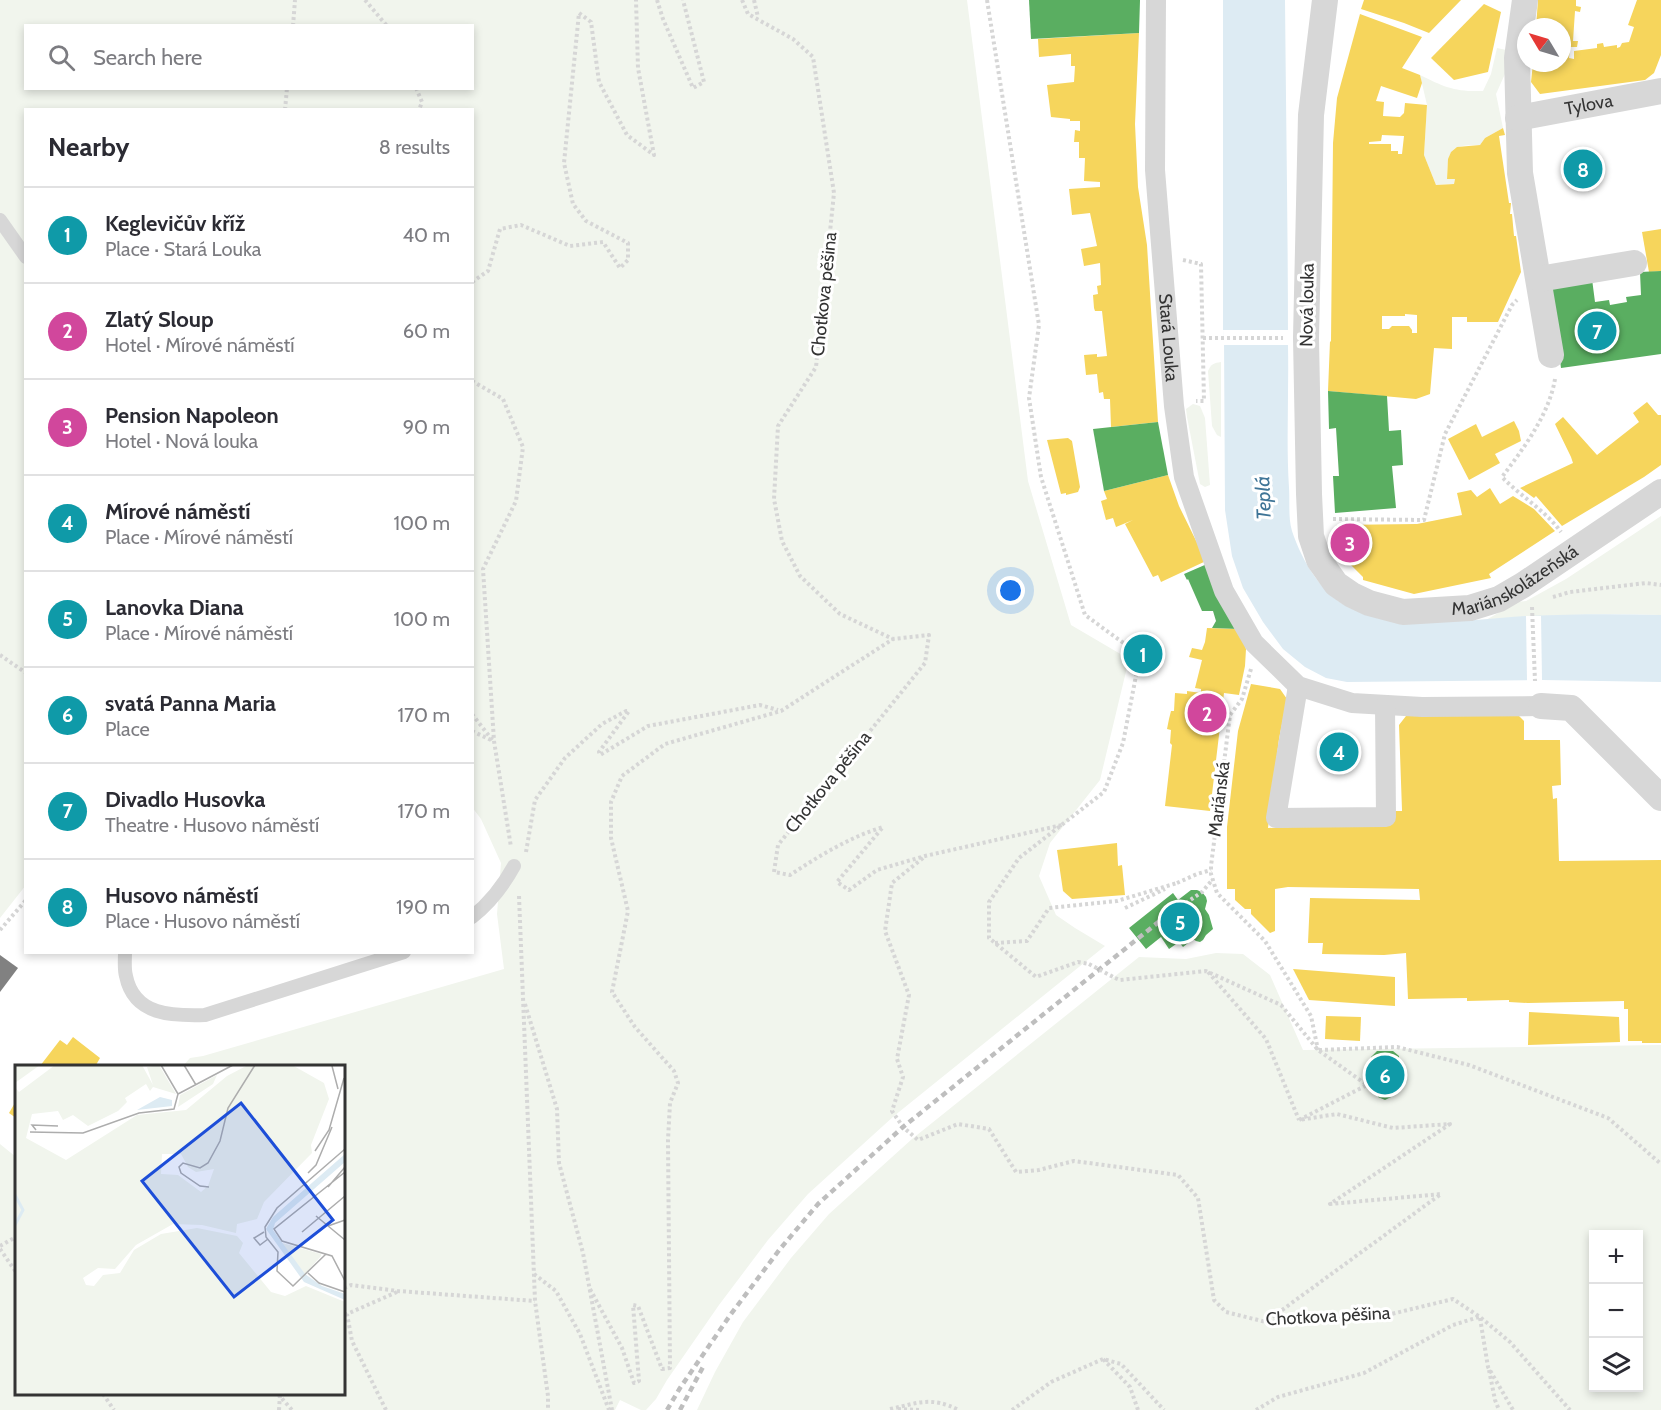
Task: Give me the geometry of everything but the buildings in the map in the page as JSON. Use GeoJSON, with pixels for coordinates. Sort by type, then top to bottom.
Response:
{"type":"FeatureCollection","features":[{"type":"Feature","properties":{"kind":"street","name":"Stará Louka"},"geometry":{"type":"LineString","coordinates":[[1156,0],[1155,170],[1174,402],[1184,477],[1224,591],[1254,644],[1298,686]]}},
{"type":"Feature","properties":{"kind":"street","name":"Nová louka"},"geometry":{"type":"LineString","coordinates":[[1325,0],[1311,115],[1306,338],[1311,536],[1319,560],[1336,584],[1352,595]]}},
{"type":"Feature","properties":{"kind":"street"},"geometry":{"type":"LineString","coordinates":[[1525,0],[1517,58],[1520,173],[1551,355]]}},
{"type":"Feature","properties":{"kind":"street","name":"Tylova"},"geometry":{"type":"LineString","coordinates":[[1518,118],[1661,91]]}},
{"type":"Feature","properties":{"kind":"street"},"geometry":{"type":"LineString","coordinates":[[1539,279],[1634,263]]}},
{"type":"Feature","properties":{"kind":"street","name":"Mariánskolázeňská"},"geometry":{"type":"LineString","coordinates":[[1352,595],[1369,603],[1402,612],[1470,608],[1499,599],[1661,492]]}},
{"type":"Feature","properties":{"kind":"street"},"geometry":{"type":"LineString","coordinates":[[1385,705],[1386,817],[1276,818],[1298,686],[1352,703],[1422,707],[1571,708],[1661,798]]}},
{"type":"Feature","properties":{"kind":"lane"},"geometry":{"type":"LineString","coordinates":[[0,220],[24,254]]}},
{"type":"Feature","properties":{"kind":"lane"},"geometry":{"type":"LineString","coordinates":[[474,915],[487,906],[502,887],[514,866]]}},
{"type":"Feature","properties":{"kind":"lane"},"geometry":{"type":"LineString","coordinates":[[125,954],[126,976],[132,992],[140,1003],[156,1011],[181,1016],[205,1015],[398,954]]}},
{"type":"Feature","properties":{"kind":"path"},"geometry":{"type":"LineString","coordinates":[[293,24],[295,0]]}},
{"type":"Feature","properties":{"kind":"path"},"geometry":{"type":"LineString","coordinates":[[365,0],[385,24]]}},
{"type":"Feature","properties":{"kind":"path"},"geometry":{"type":"LineString","coordinates":[[474,281],[488,271],[500,229],[521,225],[570,246],[603,242],[620,268],[628,260],[628,243],[586,221],[573,204],[564,163],[579,13],[591,22],[599,82],[603,91],[627,135],[654,155],[638,68],[636,0]]}},
{"type":"Feature","properties":{"kind":"path"},"geometry":{"type":"LineString","coordinates":[[657,0],[693,87],[704,82],[683,0]]}},
{"type":"Feature","properties":{"kind":"path","name":"Chotkova pěšina"},"geometry":{"type":"LineString","coordinates":[[742,0],[748,14],[793,39],[813,57],[834,193],[816,367],[778,426],[774,499],[782,542],[800,576],[840,614],[893,639],[929,635],[925,663],[778,845],[774,872],[790,875],[812,860],[865,832],[883,827],[837,882],[849,890],[877,870],[925,856]]}},
{"type":"Feature","properties":{"kind":"path"},"geometry":{"type":"LineString","coordinates":[[754,0],[758,18]]}},
{"type":"Feature","properties":{"kind":"path"},"geometry":{"type":"LineString","coordinates":[[987,0],[1040,325],[1029,398],[1041,477],[1085,615],[1140,655],[1123,743],[1104,792],[1019,858],[989,903],[989,938],[1036,977],[1078,962],[1089,964],[1120,980],[1206,971],[1281,1005],[1318,1050],[1367,1085],[1299,1120]]}},
{"type":"Feature","properties":{"kind":"path"},"geometry":{"type":"LineString","coordinates":[[285,108],[287,90]]}},
{"type":"Feature","properties":{"kind":"path"},"geometry":{"type":"LineString","coordinates":[[417,90],[422,102],[420,108]]}},
{"type":"Feature","properties":{"kind":"path"},"geometry":{"type":"LineString","coordinates":[[1162,255],[1201,264],[1204,401],[1174,402]]}},
{"type":"Feature","properties":{"kind":"path"},"geometry":{"type":"LineString","coordinates":[[1311,519],[1424,520],[1445,434],[1512,305],[1539,279]]}},
{"type":"Feature","properties":{"kind":"path"},"geometry":{"type":"LineString","coordinates":[[1203,338],[1288,338]]}},
{"type":"Feature","properties":{"kind":"path"},"geometry":{"type":"LineString","coordinates":[[1551,355],[1555,381],[1543,413],[1502,477],[1516,492],[1534,503],[1558,529],[1561,533],[1552,538]]}},
{"type":"Feature","properties":{"kind":"path"},"geometry":{"type":"LineString","coordinates":[[474,382],[503,399],[523,447],[516,501],[483,570],[494,741],[519,897],[535,1302],[548,1410]]}},
{"type":"Feature","properties":{"kind":"path"},"geometry":{"type":"LineString","coordinates":[[1551,597],[1570,592],[1646,583],[1661,585]]}},
{"type":"Feature","properties":{"kind":"path"},"geometry":{"type":"LineString","coordinates":[[1533,616],[1535,681]]}},
{"type":"Feature","properties":{"kind":"path"},"geometry":{"type":"LineString","coordinates":[[590,1289],[622,1348],[634,1383],[639,1381],[633,1305],[638,1306],[662,1369],[670,1368],[670,1103],[678,1083],[674,1071],[635,1027],[612,992],[628,911],[610,838],[611,802],[622,776],[665,744],[781,711],[893,639]]}},
{"type":"Feature","properties":{"kind":"path"},"geometry":{"type":"LineString","coordinates":[[0,655],[24,673]]}},
{"type":"Feature","properties":{"kind":"path","name":"Mariánská"},"geometry":{"type":"LineString","coordinates":[[1246,685],[1242,699],[1230,715],[1211,870],[1217,893],[1265,941],[1311,1016],[1318,1050]]}},
{"type":"Feature","properties":{"kind":"path"},"geometry":{"type":"LineString","coordinates":[[526,854],[535,800],[565,758],[602,724],[628,711],[599,752],[600,755],[648,726],[760,705],[781,711]]}},
{"type":"Feature","properties":{"kind":"path"},"geometry":{"type":"LineString","coordinates":[[474,716],[494,741]]}},
{"type":"Feature","properties":{"kind":"path"},"geometry":{"type":"LineString","coordinates":[[474,732],[494,741]]}},
{"type":"Feature","properties":{"kind":"path"},"geometry":{"type":"LineString","coordinates":[[925,856],[1062,825]]}},
{"type":"Feature","properties":{"kind":"path","name":"Chotkova pěšina"},"geometry":{"type":"LineString","coordinates":[[925,856],[892,883],[885,931],[909,995],[897,1059],[903,1077],[892,1111],[903,1127],[918,1140],[958,1124],[989,1129],[1016,1172],[1039,1170],[1074,1161],[1178,1175],[1198,1198],[1214,1300],[1226,1312],[1266,1322],[1379,1317],[1453,1299],[1480,1317],[1510,1342],[1570,1410]]}},
{"type":"Feature","properties":{"kind":"path"},"geometry":{"type":"LineString","coordinates":[[1125,908],[1197,874],[1211,870]]}},
{"type":"Feature","properties":{"kind":"path"},"geometry":{"type":"LineString","coordinates":[[1161,920],[1202,892],[1213,879]]}},
{"type":"Feature","properties":{"kind":"path"},"geometry":{"type":"LineString","coordinates":[[995,943],[1028,940],[1049,908],[1117,901],[1177,883]]}},
{"type":"Feature","properties":{"kind":"path"},"geometry":{"type":"LineString","coordinates":[[519,897],[521,886]]}},
{"type":"Feature","properties":{"kind":"path"},"geometry":{"type":"LineString","coordinates":[[0,930],[24,902]]}},
{"type":"Feature","properties":{"kind":"path"},"geometry":{"type":"LineString","coordinates":[[1206,971],[1266,1039],[1299,1120]]}},
{"type":"Feature","properties":{"kind":"path"},"geometry":{"type":"LineString","coordinates":[[523,998],[557,1109],[559,1163],[583,1253],[611,1410]]}},
{"type":"Feature","properties":{"kind":"path"},"geometry":{"type":"LineString","coordinates":[[1318,1050],[1397,1047],[1469,1065],[1608,1118],[1661,1164]]}},
{"type":"Feature","properties":{"kind":"path"},"geometry":{"type":"LineString","coordinates":[[1266,1322],[1441,1194],[1330,1204],[1450,1124],[1393,1128],[1337,1114],[1299,1120]]}},
{"type":"Feature","properties":{"kind":"path"},"geometry":{"type":"LineString","coordinates":[[15,1238],[0,1248],[15,1270]]}},
{"type":"Feature","properties":{"kind":"path"},"geometry":{"type":"LineString","coordinates":[[534,1274],[556,1291],[580,1334],[611,1410]]}},
{"type":"Feature","properties":{"kind":"path"},"geometry":{"type":"LineString","coordinates":[[345,1288],[351,1285],[535,1302]]}},
{"type":"Feature","properties":{"kind":"path"},"geometry":{"type":"LineString","coordinates":[[386,1410],[352,1341],[347,1314],[398,1291]]}},
{"type":"Feature","properties":{"kind":"path"},"geometry":{"type":"LineString","coordinates":[[1256,1410],[1278,1397],[1364,1373],[1453,1325],[1480,1317],[1488,1366],[1499,1410]]}},
{"type":"Feature","properties":{"kind":"path"},"geometry":{"type":"LineString","coordinates":[[1012,1410],[1051,1382],[1103,1359],[1121,1364],[1164,1410]]}},
{"type":"Feature","properties":{"kind":"path"},"geometry":{"type":"LineString","coordinates":[[1103,1359],[1130,1387],[1137,1410]]}},
{"type":"Feature","properties":{"kind":"path"},"geometry":{"type":"LineString","coordinates":[[1488,1366],[1513,1410]]}},
{"type":"Feature","properties":{"kind":"path"},"geometry":{"type":"LineString","coordinates":[[104,1395],[114,1410]]}},
{"type":"Feature","properties":{"kind":"path"},"geometry":{"type":"LineString","coordinates":[[280,1395],[292,1410]]}},
{"type":"Feature","properties":{"kind":"path"},"geometry":{"type":"LineString","coordinates":[[888,1409],[927,1401],[945,1403],[959,1410]]}},
{"type":"Feature","properties":{"kind":"path"},"geometry":{"type":"LineString","coordinates":[[888,1409],[921,1410]]}},
{"type":"Feature","properties":{"kind":"shaded area"},"geometry":{"type":"Polygon","coordinates":[[[0,0],[967,0],[1028,481],[1071,625],[1129,659],[1100,780],[1050,843],[1039,876],[1056,915],[1105,946],[894,1116],[808,1194],[768,1240],[719,1305],[656,1399],[646,1410],[620,1400],[615,1410],[0,1410],[0,1144],[15,1156],[15,1395],[345,1395],[345,1065],[184,1065],[190,1058],[504,969],[497,914],[501,863],[481,819],[474,810],[474,108],[24,108],[24,888],[0,918],[0,0]]]}},
{"type":"Feature","properties":{"kind":"shaded area"},"geometry":{"type":"Polygon","coordinates":[[[1497,48],[1511,51],[1509,65],[1496,94],[1503,128],[1485,138],[1480,145],[1462,146],[1453,151],[1448,161],[1447,178],[1455,179],[1454,184],[1436,185],[1424,155],[1427,105],[1420,75],[1450,88],[1483,91],[1491,74],[1497,48]]]}},
{"type":"Feature","properties":{"kind":"shaded area"},"geometry":{"type":"Polygon","coordinates":[[[1221,362],[1221,437],[1217,435],[1212,426],[1208,371],[1213,364],[1221,362]]]}},
{"type":"Feature","properties":{"kind":"shaded area"},"geometry":{"type":"Polygon","coordinates":[[[1193,404],[1200,406],[1205,418],[1210,485],[1205,487],[1200,484],[1187,417],[1186,409],[1193,404]]]}},
{"type":"Feature","properties":{"kind":"shaded area"},"geometry":{"type":"Polygon","coordinates":[[[1661,516],[1661,615],[1574,615],[1486,620],[1517,602],[1526,601],[1566,579],[1661,516]]]}},
{"type":"Feature","properties":{"kind":"shaded area"},"geometry":{"type":"Polygon","coordinates":[[[1216,953],[1243,954],[1270,975],[1303,1050],[1661,1045],[1661,1410],[697,1410],[743,1322],[791,1258],[829,1214],[912,1139],[1139,957],[1186,959],[1216,953]]]}},
{"type":"Feature","properties":{"kind":"water","name":"Teplá"},"geometry":{"type":"Polygon","coordinates":[[[1223,0],[1285,0],[1290,515],[1292,531],[1315,577],[1333,597],[1355,610],[1397,620],[1441,622],[1545,615],[1661,615],[1661,682],[1542,680],[1347,682],[1326,678],[1305,667],[1283,649],[1263,622],[1243,588],[1232,556],[1225,510],[1223,0]]]}},
{"type":"Feature","properties":{"kind":"pier"},"geometry":{"type":"Polygon","coordinates":[[[1223,330],[1288,330],[1288,345],[1224,345],[1223,330]]]}},
{"type":"Feature","properties":{"kind":"pier"},"geometry":{"type":"Polygon","coordinates":[[[1526,616],[1541,616],[1542,680],[1527,681],[1526,616]]]}},
{"type":"Feature","properties":{"kind":"railway"},"geometry":{"type":"LineString","coordinates":[[667,1410],[731,1314],[780,1249],[818,1204],[903,1127],[1161,920]]}},
{"type":"Feature","properties":{"kind":"railway"},"geometry":{"type":"LineString","coordinates":[[680,1410],[703,1367]]}},
{"type":"Feature","properties":{"kind":"place","name":"Husovo náměstí"},"geometry":{"type":"Point","coordinates":[1583,169]}},
{"type":"Feature","properties":{"kind":"place","name":"Divadlo Husovka"},"geometry":{"type":"Point","coordinates":[1597,331]}},
{"type":"Feature","properties":{"kind":"place","name":"Pension Napoleon"},"geometry":{"type":"Point","coordinates":[1350,543]}},
{"type":"Feature","properties":{"kind":"place","name":"Keglevičův kříž"},"geometry":{"type":"Point","coordinates":[1143,654]}},
{"type":"Feature","properties":{"kind":"place","name":"Zlatý Sloup"},"geometry":{"type":"Point","coordinates":[1207,713]}},
{"type":"Feature","properties":{"kind":"place","name":"Mírové náměstí"},"geometry":{"type":"Point","coordinates":[1339,752]}},
{"type":"Feature","properties":{"kind":"place","name":"Lanovka Diana"},"geometry":{"type":"Point","coordinates":[1180,922]}},
{"type":"Feature","properties":{"kind":"place","name":"svatá Panna Maria"},"geometry":{"type":"Point","coordinates":[1385,1075]}}]}
